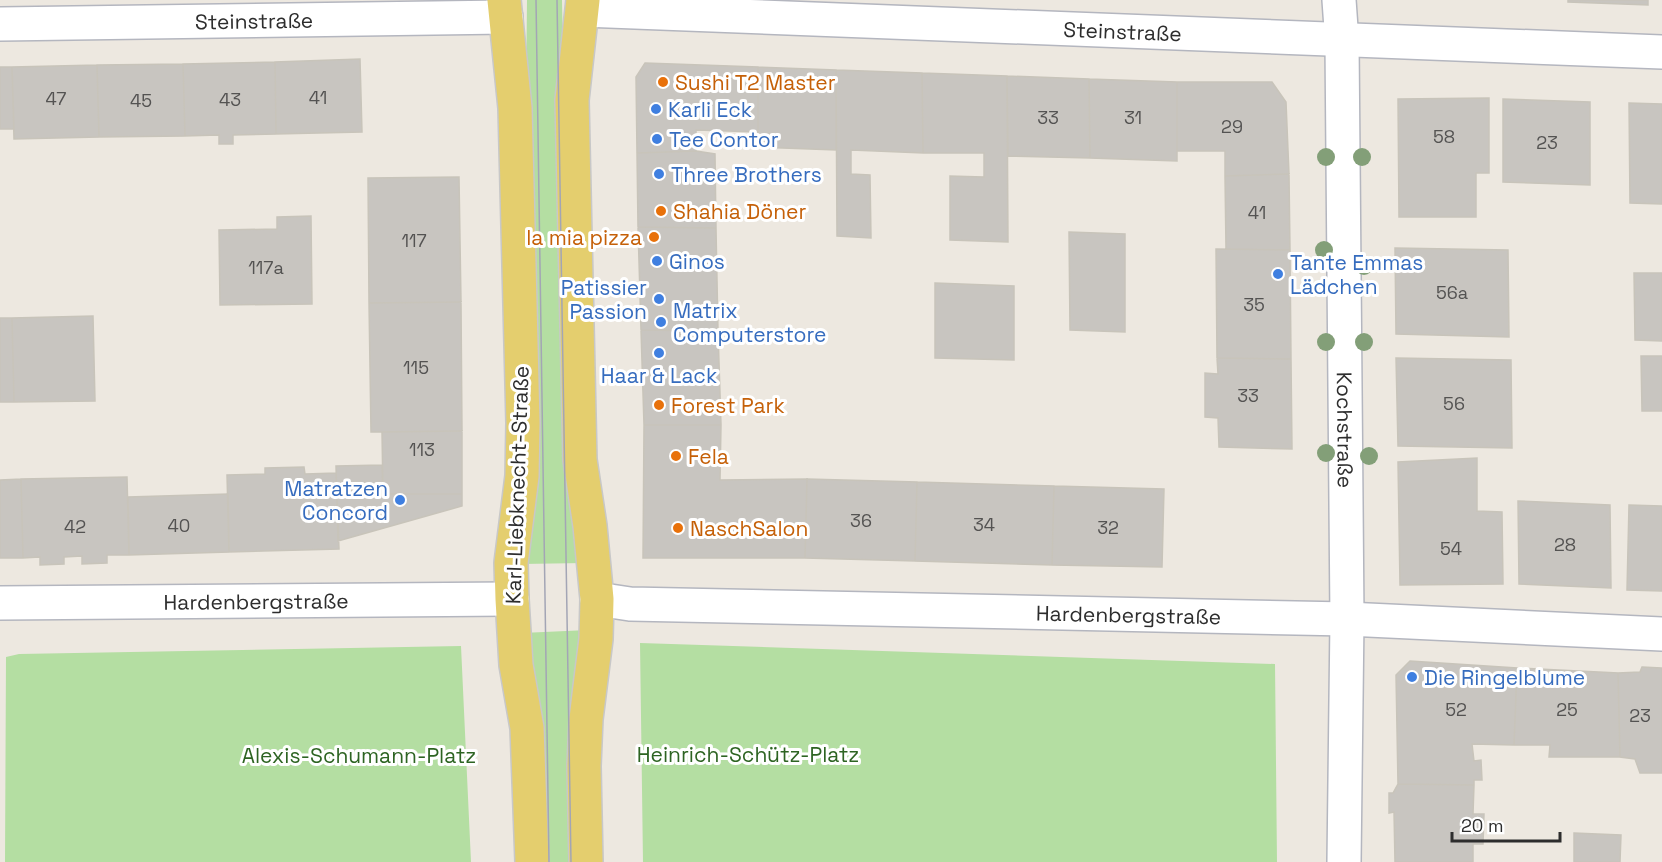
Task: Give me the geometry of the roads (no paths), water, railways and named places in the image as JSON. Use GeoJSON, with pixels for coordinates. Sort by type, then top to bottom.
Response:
{"type":"FeatureCollection","features":[{"type":"Feature","properties":{"kind":"main road"},"geometry":{"type":"LineString","coordinates":[[583,5],[572,100],[574,206],[580,460],[590,526],[597,599],[596,639],[586,719],[584,766],[586,862]]}},
{"type":"Feature","properties":{"kind":"main road","name":"Karl-Liebknecht-Straße"},"geometry":{"type":"LineString","coordinates":[[505,9],[515,108],[523,423],[522,476],[512,551],[512,599],[516,665],[527,729],[532,862]]}},
{"type":"Feature","properties":{"kind":"street","name":"Kochstraße"},"geometry":{"type":"LineString","coordinates":[[1339,0],[1342,42],[1347,619],[1344,862]]}},
{"type":"Feature","properties":{"kind":"street","name":"Steinstraße"},"geometry":{"type":"LineString","coordinates":[[583,5],[1342,42],[1662,52]]}},
{"type":"Feature","properties":{"kind":"street","name":"Steinstraße"},"geometry":{"type":"LineString","coordinates":[[0,24],[505,9]]}},
{"type":"Feature","properties":{"kind":"street","name":"Hardenbergstraße"},"geometry":{"type":"LineString","coordinates":[[0,603],[512,599]]}},
{"type":"Feature","properties":{"kind":"street","name":"Hardenbergstraße"},"geometry":{"type":"LineString","coordinates":[[597,599],[630,604],[1347,619],[1662,634]]}},
{"type":"Feature","properties":{"kind":"tram line"},"geometry":{"type":"LineString","coordinates":[[536,0],[549,862]]}},
{"type":"Feature","properties":{"kind":"tram line"},"geometry":{"type":"LineString","coordinates":[[557,0],[571,862]]}},
{"type":"Feature","properties":{"kind":"place","name":"Sushi T2 Master"},"geometry":{"type":"Point","coordinates":[663,82]}},
{"type":"Feature","properties":{"kind":"place","name":"Karli Eck"},"geometry":{"type":"Point","coordinates":[656,109]}},
{"type":"Feature","properties":{"kind":"place","name":"Tee Contor"},"geometry":{"type":"Point","coordinates":[657,139]}},
{"type":"Feature","properties":{"kind":"place","name":"Three Brothers"},"geometry":{"type":"Point","coordinates":[659,174]}},
{"type":"Feature","properties":{"kind":"place","name":"Shahia Döner"},"geometry":{"type":"Point","coordinates":[661,211]}},
{"type":"Feature","properties":{"kind":"place","name":"la mia pizza"},"geometry":{"type":"Point","coordinates":[654,237]}},
{"type":"Feature","properties":{"kind":"place","name":"Ginos"},"geometry":{"type":"Point","coordinates":[657,261]}},
{"type":"Feature","properties":{"kind":"place","name":"Tante Emmas Lädchen"},"geometry":{"type":"Point","coordinates":[1278,274]}},
{"type":"Feature","properties":{"kind":"place","name":"Patissier Passion"},"geometry":{"type":"Point","coordinates":[659,299]}},
{"type":"Feature","properties":{"kind":"place","name":"Matrix Computerstore"},"geometry":{"type":"Point","coordinates":[661,322]}},
{"type":"Feature","properties":{"kind":"place","name":"Haar & Lack"},"geometry":{"type":"Point","coordinates":[659,353]}},
{"type":"Feature","properties":{"kind":"place","name":"Forest Park"},"geometry":{"type":"Point","coordinates":[659,405]}},
{"type":"Feature","properties":{"kind":"place","name":"Fela"},"geometry":{"type":"Point","coordinates":[676,456]}},
{"type":"Feature","properties":{"kind":"place","name":"Matratzen Concord"},"geometry":{"type":"Point","coordinates":[400,500]}},
{"type":"Feature","properties":{"kind":"place","name":"NaschSalon"},"geometry":{"type":"Point","coordinates":[678,528]}},
{"type":"Feature","properties":{"kind":"place","name":"Die Ringelblume"},"geometry":{"type":"Point","coordinates":[1412,677]}},
{"type":"Feature","properties":{"kind":"park label","name":"Heinrich-Schütz-Platz"},"geometry":{"type":"Point","coordinates":[748,754]}},
{"type":"Feature","properties":{"kind":"park label","name":"Alexis-Schumann-Platz"},"geometry":{"type":"Point","coordinates":[359,755]}}]}
